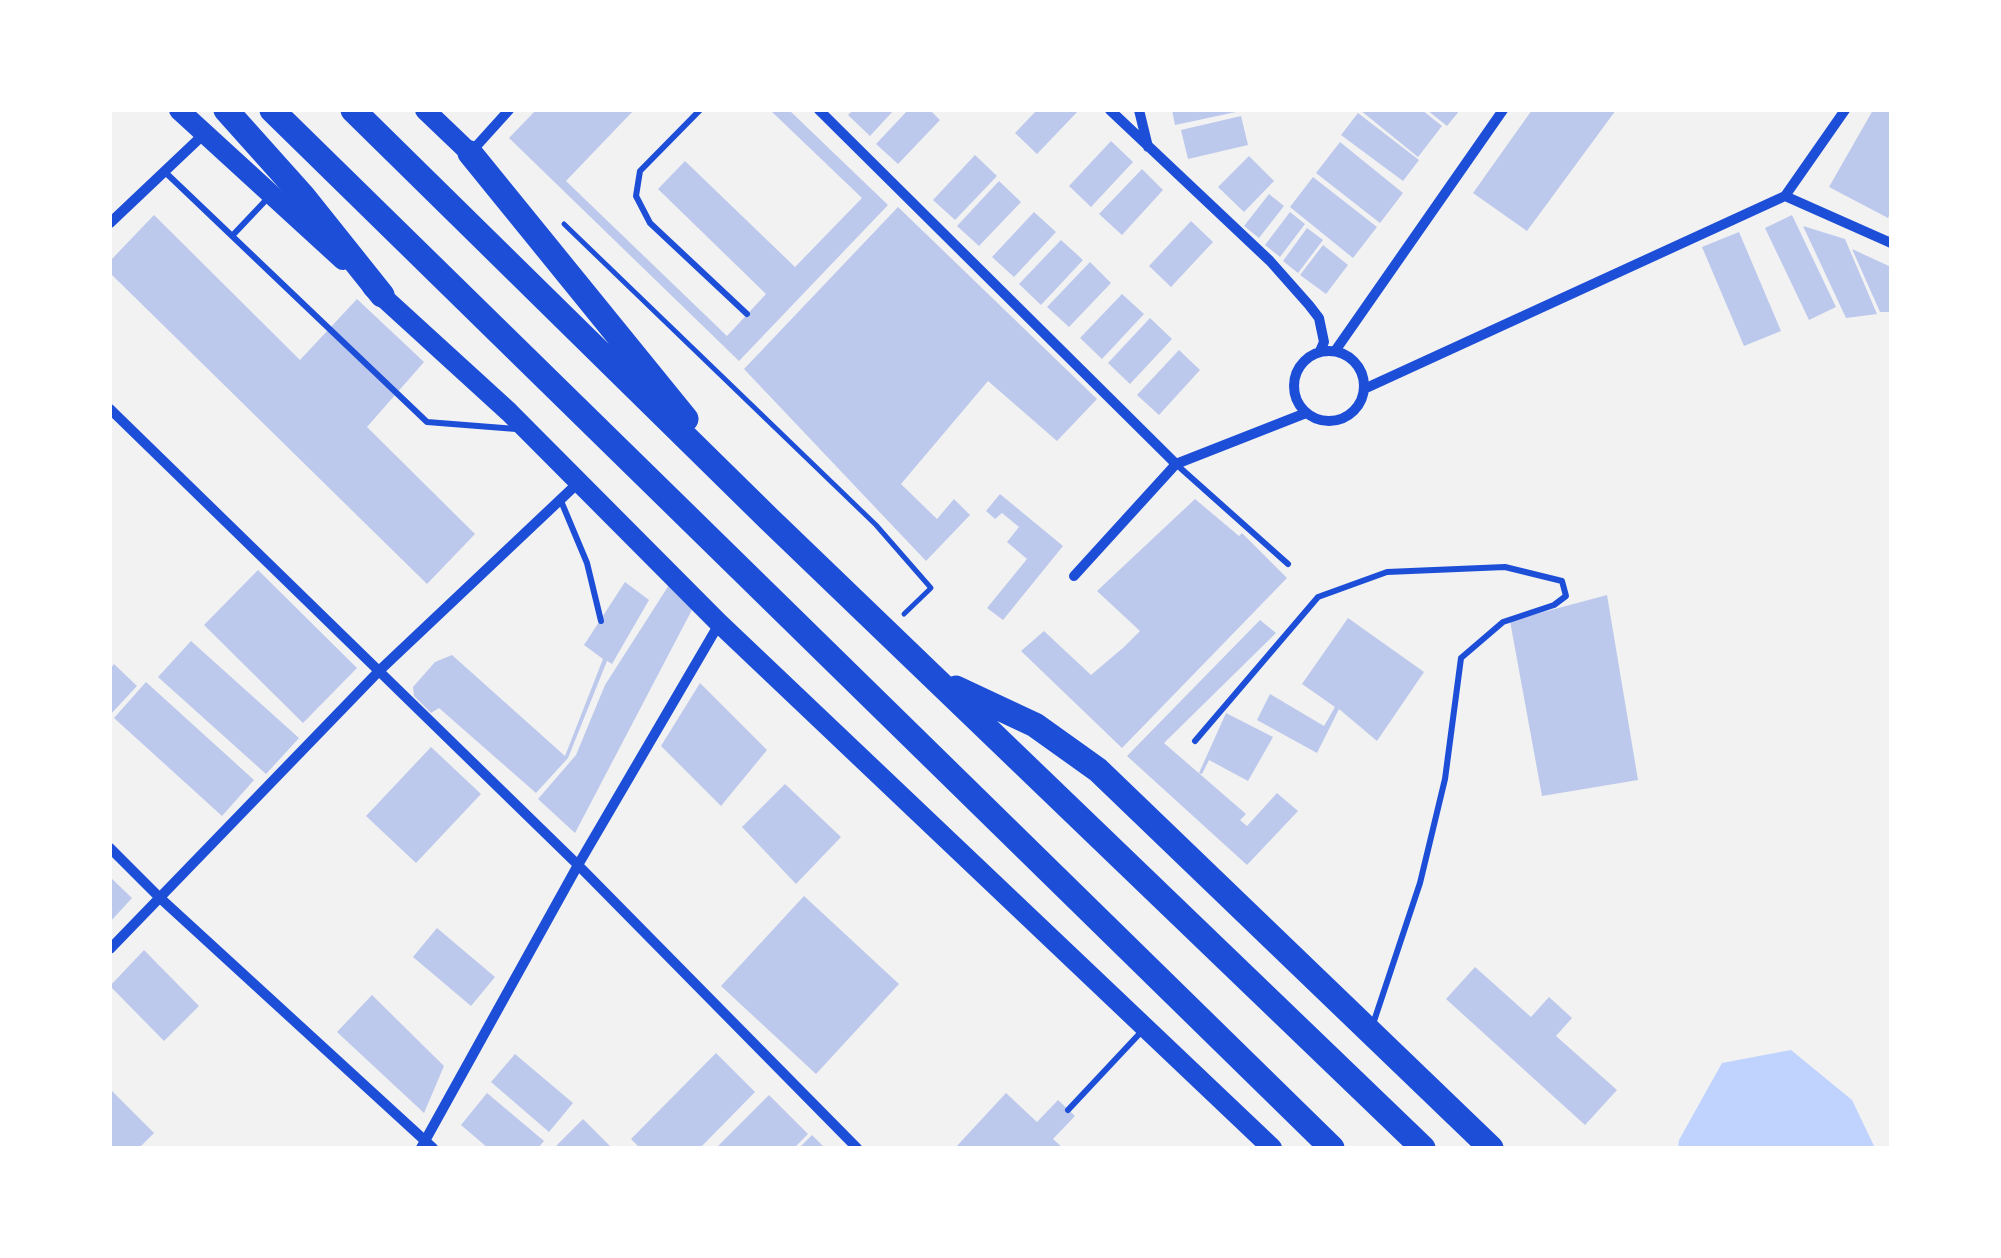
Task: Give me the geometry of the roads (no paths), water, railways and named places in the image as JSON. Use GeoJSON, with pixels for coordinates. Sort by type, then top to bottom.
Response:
{"type":"FeatureCollection","features":[{"type":"Feature","properties":{"kind":"highway"},"geometry":{"type":"LineString","coordinates":[[226,110],[303,196],[382,295]]}},
{"type":"Feature","properties":{"kind":"highway"},"geometry":{"type":"LineString","coordinates":[[272,110],[1332,1148]]}},
{"type":"Feature","properties":{"kind":"highway"},"geometry":{"type":"LineString","coordinates":[[353,110],[769,519],[1422,1148]]}},
{"type":"Feature","properties":{"kind":"highway"},"geometry":{"type":"LineString","coordinates":[[470,153],[769,519]]}},
{"type":"Feature","properties":{"kind":"highway"},"geometry":{"type":"LineString","coordinates":[[934,677],[1035,725],[1098,770],[1492,1148]]}},
{"type":"Feature","properties":{"kind":"main road"},"geometry":{"type":"LineString","coordinates":[[178,110],[527,430],[719,623],[1272,1148]]}},
{"type":"Feature","properties":{"kind":"main road"},"geometry":{"type":"LineString","coordinates":[[425,110],[470,153]]}},
{"type":"Feature","properties":{"kind":"street"},"geometry":{"type":"LineString","coordinates":[[470,153],[509,110]]}},
{"type":"Feature","properties":{"kind":"street"},"geometry":{"type":"LineString","coordinates":[[818,110],[1176,464]]}},
{"type":"Feature","properties":{"kind":"street"},"geometry":{"type":"LineString","coordinates":[[1110,110],[1270,261],[1319,318],[1324,342],[1320,351]]}},
{"type":"Feature","properties":{"kind":"street"},"geometry":{"type":"LineString","coordinates":[[1139,110],[1148,148]]}},
{"type":"Feature","properties":{"kind":"street"},"geometry":{"type":"LineString","coordinates":[[1336,350],[1504,110]]}},
{"type":"Feature","properties":{"kind":"street"},"geometry":{"type":"LineString","coordinates":[[1364,388],[1785,196],[1845,110]]}},
{"type":"Feature","properties":{"kind":"street"},"geometry":{"type":"LineString","coordinates":[[110,222],[204,134]]}},
{"type":"Feature","properties":{"kind":"street"},"geometry":{"type":"LineString","coordinates":[[1785,196],[1891,243]]}},
{"type":"Feature","properties":{"kind":"street"},"geometry":{"type":"LineString","coordinates":[[1336,350],[1360,368],[1364,388],[1356,409],[1348,416],[1326,422],[1306,413],[1294,394],[1296,372],[1320,351],[1336,350]]}},
{"type":"Feature","properties":{"kind":"street"},"geometry":{"type":"LineString","coordinates":[[110,409],[578,865],[857,1148]]}},
{"type":"Feature","properties":{"kind":"street"},"geometry":{"type":"LineString","coordinates":[[1074,576],[1176,464],[1306,413]]}},
{"type":"Feature","properties":{"kind":"street"},"geometry":{"type":"LineString","coordinates":[[110,949],[380,670],[579,482]]}},
{"type":"Feature","properties":{"kind":"street"},"geometry":{"type":"LineString","coordinates":[[110,848],[426,1146],[578,865],[719,623]]}},
{"type":"Feature","properties":{"kind":"lane"},"geometry":{"type":"LineString","coordinates":[[700,110],[640,171],[636,196],[650,223],[747,314]]}},
{"type":"Feature","properties":{"kind":"lane"},"geometry":{"type":"LineString","coordinates":[[164,172],[427,422],[527,430]]}},
{"type":"Feature","properties":{"kind":"lane"},"geometry":{"type":"LineString","coordinates":[[232,236],[272,194]]}},
{"type":"Feature","properties":{"kind":"lane"},"geometry":{"type":"LineString","coordinates":[[1176,464],[1288,564]]}},
{"type":"Feature","properties":{"kind":"lane"},"geometry":{"type":"LineString","coordinates":[[560,500],[587,564],[601,621]]}},
{"type":"Feature","properties":{"kind":"lane"},"geometry":{"type":"LineString","coordinates":[[1195,742],[1318,596],[1387,572],[1505,567],[1562,580],[1566,596],[1554,605],[1503,622],[1462,658],[1444,779],[1420,883],[1371,1030]]}},
{"type":"Feature","properties":{"kind":"lane"},"geometry":{"type":"LineString","coordinates":[[1068,1110],[1146,1028]]}},
{"type":"Feature","properties":{"kind":"water"},"geometry":{"type":"Polygon","coordinates":[[[1791,1050],[1852,1100],[1875,1148],[1678,1148],[1722,1063],[1791,1050]]]}}]}
